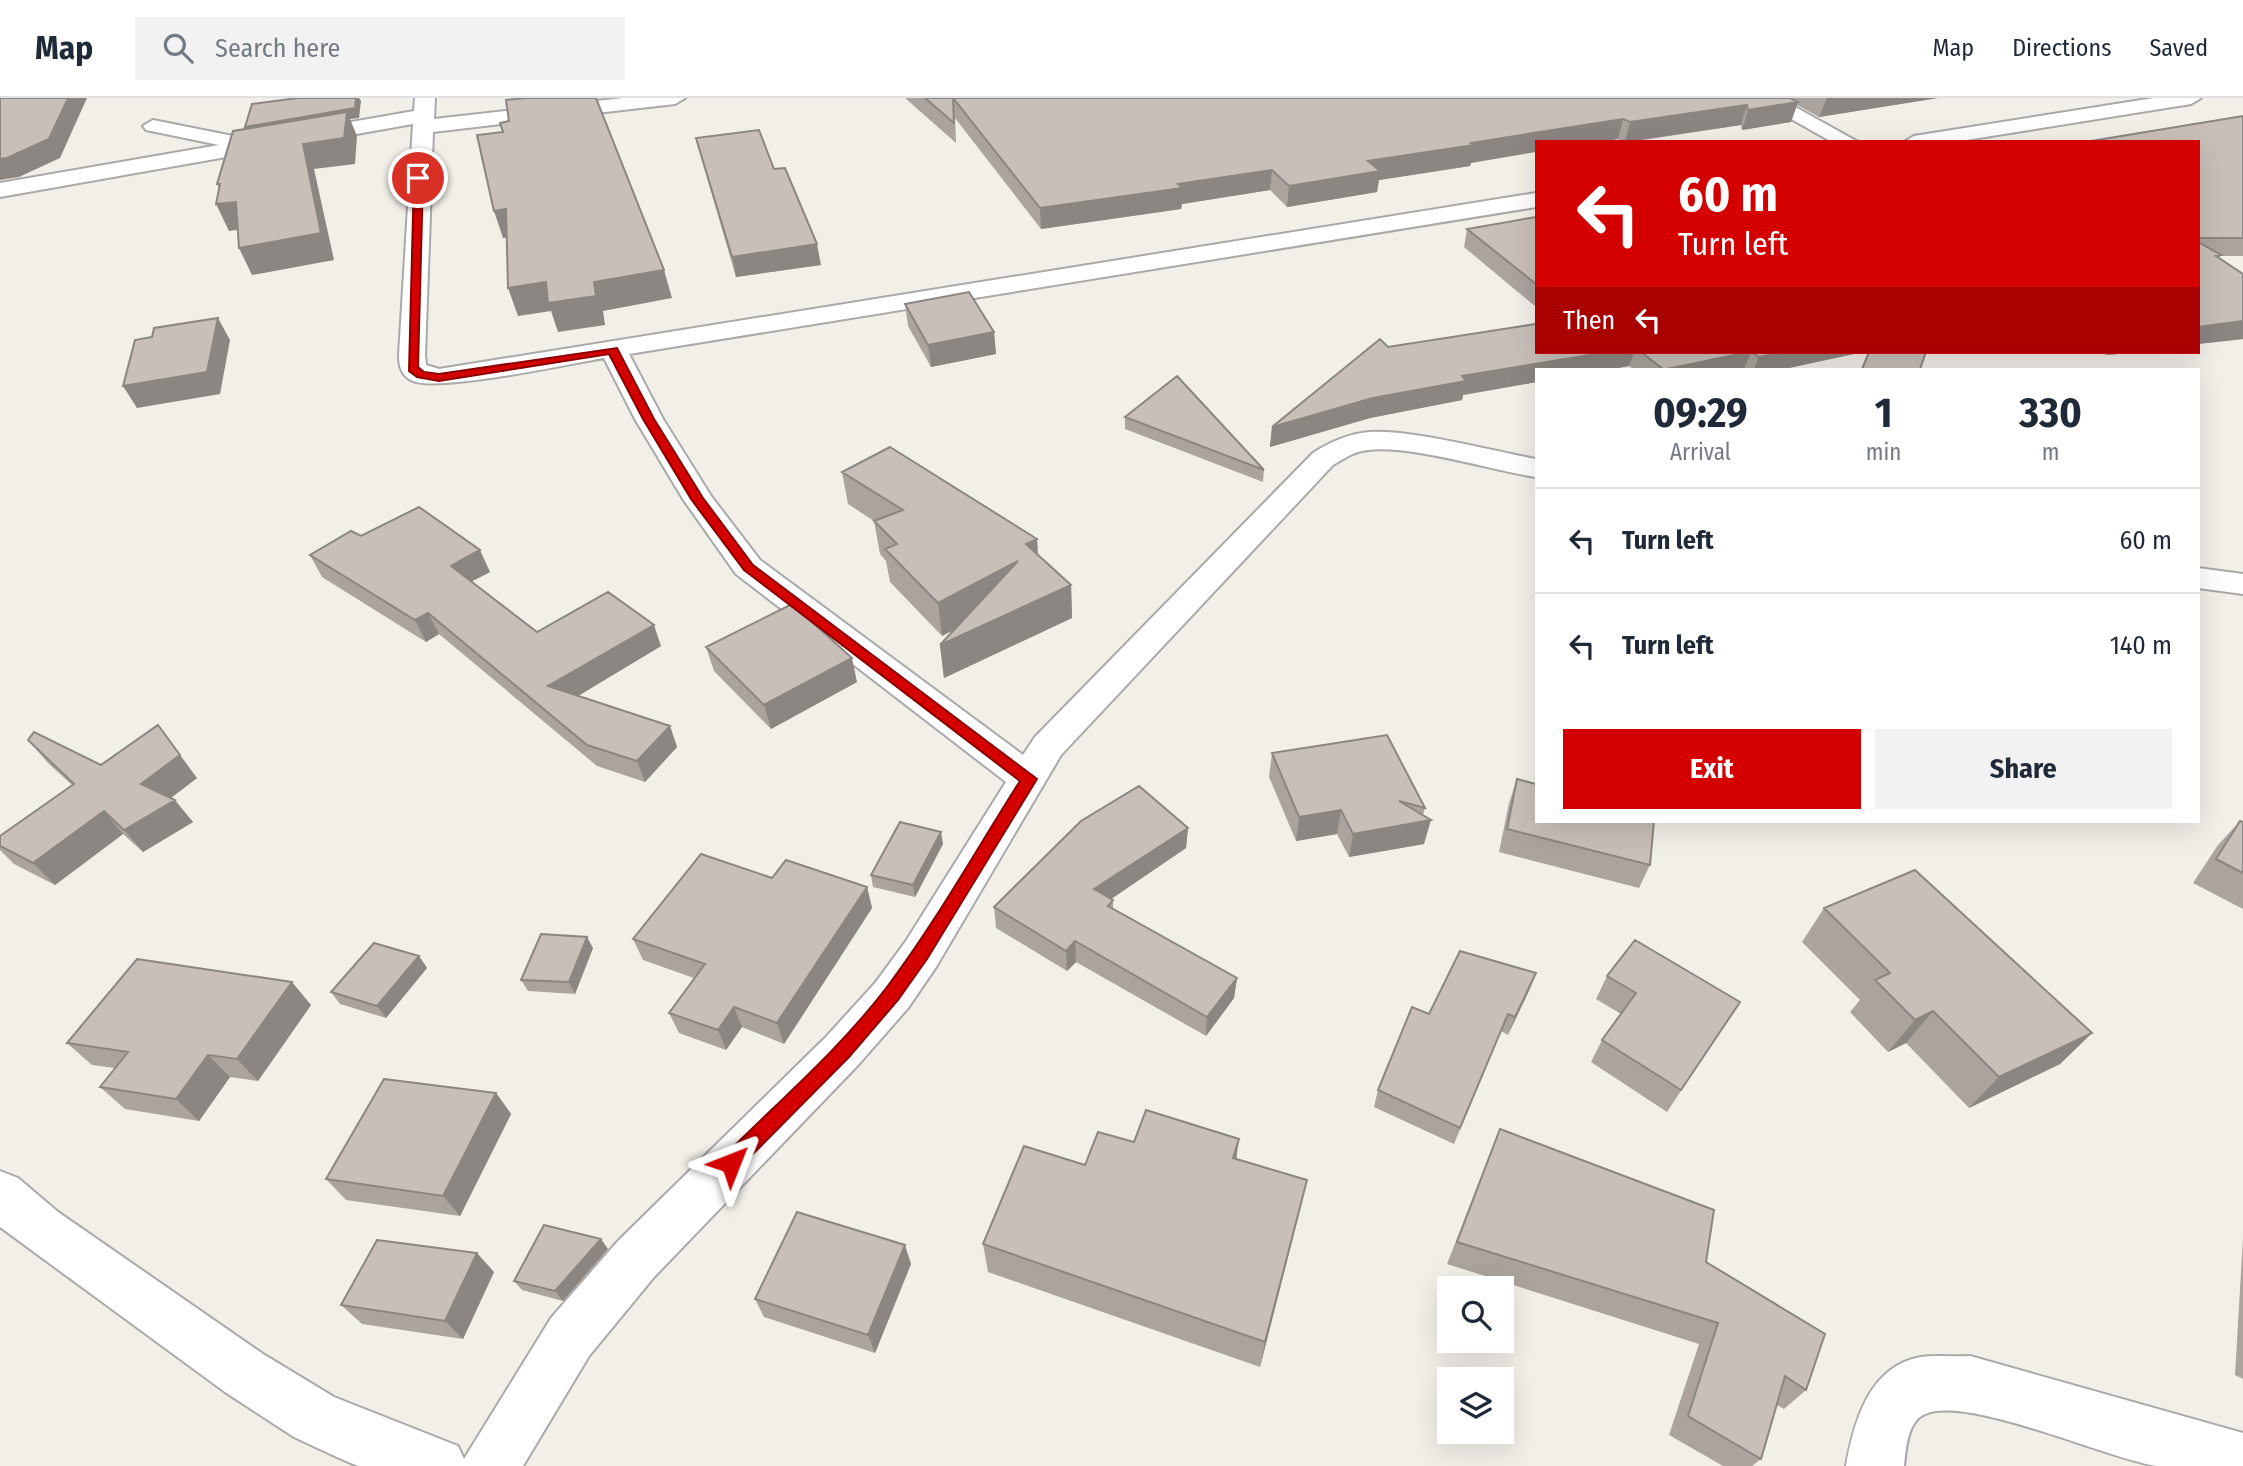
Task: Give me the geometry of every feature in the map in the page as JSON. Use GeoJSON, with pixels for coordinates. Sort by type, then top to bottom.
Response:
{"type":"FeatureCollection","features":[{"type":"Feature","properties":{"kind":"street"},"geometry":{"type":"LineString","coordinates":[[0,190],[423,114],[675,98]]}},
{"type":"Feature","properties":{"kind":"street"},"geometry":{"type":"LineString","coordinates":[[1764,98],[1844,140]]}},
{"type":"Feature","properties":{"kind":"street"},"geometry":{"type":"LineString","coordinates":[[1927,140],[2191,98]]}},
{"type":"Feature","properties":{"kind":"street"},"geometry":{"type":"LineString","coordinates":[[423,114],[413,368],[421,375],[439,377],[1535,200]]}},
{"type":"Feature","properties":{"kind":"street"},"geometry":{"type":"LineString","coordinates":[[153,126],[212,135],[245,146]]}},
{"type":"Feature","properties":{"kind":"street"},"geometry":{"type":"LineString","coordinates":[[613,350],[649,419],[698,499],[748,568],[1029,779]]}},
{"type":"Feature","properties":{"kind":"street"},"geometry":{"type":"LineString","coordinates":[[490,1466],[570,1338],[636,1259],[842,1051],[892,995],[921,954],[1048,747],[1323,459],[1343,447],[1369,441],[1402,443],[1535,468]]}},
{"type":"Feature","properties":{"kind":"street"},"geometry":{"type":"LineString","coordinates":[[2200,579],[2243,584]]}},
{"type":"Feature","properties":{"kind":"street"},"geometry":{"type":"LineString","coordinates":[[0,1195],[40,1229],[244,1373],[314,1417],[359,1438],[438,1466]]}},
{"type":"Feature","properties":{"kind":"street"},"geometry":{"type":"LineString","coordinates":[[1875,1466],[1880,1434],[1898,1399],[1920,1385],[1970,1384],[2243,1462]]}},
{"type":"Feature","properties":{"kind":"building"},"geometry":{"type":"Polygon","coordinates":[[[0,98],[68,98],[49,139],[0,159],[0,98]]]}},
{"type":"Feature","properties":{"kind":"building"},"geometry":{"type":"Polygon","coordinates":[[[298,98],[356,98],[355,108],[245,127],[252,104],[298,98]]]}},
{"type":"Feature","properties":{"kind":"building"},"geometry":{"type":"Polygon","coordinates":[[[596,98],[664,270],[594,282],[596,296],[548,303],[546,282],[508,288],[506,209],[494,211],[477,135],[503,132],[500,123],[509,121],[506,100],[596,98]]]}},
{"type":"Feature","properties":{"kind":"building"},"geometry":{"type":"Polygon","coordinates":[[[925,98],[953,98],[954,123],[925,98]]]}},
{"type":"Feature","properties":{"kind":"building"},"geometry":{"type":"Polygon","coordinates":[[[953,98],[1790,98],[1798,102],[1748,110],[1747,105],[1630,122],[1623,119],[1471,143],[1474,145],[1368,161],[1380,171],[1289,186],[1272,170],[1178,184],[1182,188],[1040,208],[953,98]]]}},
{"type":"Feature","properties":{"kind":"building"},"geometry":{"type":"Polygon","coordinates":[[[347,112],[344,138],[303,144],[321,233],[239,248],[236,202],[216,204],[220,184],[217,184],[233,131],[347,112]]]}},
{"type":"Feature","properties":{"kind":"building"},"geometry":{"type":"Polygon","coordinates":[[[2243,116],[2243,238],[2200,238],[2200,140],[2097,140],[2243,116]]]}},
{"type":"Feature","properties":{"kind":"building"},"geometry":{"type":"Polygon","coordinates":[[[759,130],[774,169],[785,168],[817,244],[732,257],[696,138],[759,130]]]}},
{"type":"Feature","properties":{"kind":"building"},"geometry":{"type":"Polygon","coordinates":[[[1535,217],[1535,283],[1467,229],[1535,217]]]}},
{"type":"Feature","properties":{"kind":"building"},"geometry":{"type":"Polygon","coordinates":[[[2200,243],[2221,255],[2216,256],[2243,274],[2243,321],[2200,327],[2200,243]]]}},
{"type":"Feature","properties":{"kind":"building"},"geometry":{"type":"Polygon","coordinates":[[[969,292],[994,332],[928,345],[905,304],[969,292]]]}},
{"type":"Feature","properties":{"kind":"building"},"geometry":{"type":"Polygon","coordinates":[[[218,318],[207,372],[123,386],[135,340],[152,337],[154,328],[218,318]]]}},
{"type":"Feature","properties":{"kind":"building"},"geometry":{"type":"Polygon","coordinates":[[[1535,324],[1535,354],[1596,354],[1462,376],[1466,381],[1373,398],[1272,427],[1380,339],[1388,347],[1535,324]]]}},
{"type":"Feature","properties":{"kind":"building"},"geometry":{"type":"Polygon","coordinates":[[[1644,354],[1739,354],[1672,368],[1662,368],[1644,354]]]}},
{"type":"Feature","properties":{"kind":"building"},"geometry":{"type":"Polygon","coordinates":[[[1868,354],[1925,354],[1920,368],[1862,368],[1868,354]]]}},
{"type":"Feature","properties":{"kind":"building"},"geometry":{"type":"Polygon","coordinates":[[[1177,376],[1264,470],[1125,417],[1177,376]]]}},
{"type":"Feature","properties":{"kind":"building"},"geometry":{"type":"Polygon","coordinates":[[[890,447],[1037,539],[1026,544],[1071,585],[940,645],[1018,561],[938,603],[885,549],[897,544],[874,521],[903,510],[842,472],[890,447]]]}},
{"type":"Feature","properties":{"kind":"building"},"geometry":{"type":"Polygon","coordinates":[[[419,507],[480,550],[451,566],[537,632],[608,592],[654,625],[548,686],[670,726],[637,761],[587,745],[428,613],[415,620],[310,555],[351,531],[361,536],[419,507]]]}},
{"type":"Feature","properties":{"kind":"building"},"geometry":{"type":"Polygon","coordinates":[[[792,604],[852,658],[764,705],[706,647],[792,604]]]}},
{"type":"Feature","properties":{"kind":"building"},"geometry":{"type":"Polygon","coordinates":[[[158,725],[180,755],[141,784],[175,800],[124,830],[104,811],[33,863],[0,846],[0,836],[74,784],[28,740],[34,732],[101,765],[158,725]]]}},
{"type":"Feature","properties":{"kind":"building"},"geometry":{"type":"Polygon","coordinates":[[[1387,735],[1425,808],[1399,801],[1431,820],[1353,834],[1341,810],[1299,817],[1272,753],[1387,735]]]}},
{"type":"Feature","properties":{"kind":"building"},"geometry":{"type":"Polygon","coordinates":[[[1517,779],[1535,784],[1535,823],[1654,823],[1650,865],[1507,829],[1517,779]]]}},
{"type":"Feature","properties":{"kind":"building"},"geometry":{"type":"Polygon","coordinates":[[[1139,786],[1188,828],[1094,889],[1113,900],[1108,906],[1237,978],[1207,1017],[1075,941],[1066,951],[994,907],[1081,821],[1139,786]]]}},
{"type":"Feature","properties":{"kind":"building"},"geometry":{"type":"Polygon","coordinates":[[[2240,821],[2243,822],[2243,873],[2216,859],[2240,821]]]}},
{"type":"Feature","properties":{"kind":"building"},"geometry":{"type":"Polygon","coordinates":[[[900,822],[941,832],[913,885],[871,875],[900,822]]]}},
{"type":"Feature","properties":{"kind":"building"},"geometry":{"type":"Polygon","coordinates":[[[701,854],[772,878],[786,860],[867,887],[777,1023],[734,1007],[718,1030],[669,1013],[705,964],[633,939],[701,854]]]}},
{"type":"Feature","properties":{"kind":"building"},"geometry":{"type":"Polygon","coordinates":[[[1915,870],[2092,1033],[1999,1077],[1933,1011],[1915,1020],[1875,980],[1890,973],[1824,908],[1915,870]]]}},
{"type":"Feature","properties":{"kind":"building"},"geometry":{"type":"Polygon","coordinates":[[[541,934],[587,937],[569,982],[521,980],[541,934]]]}},
{"type":"Feature","properties":{"kind":"building"},"geometry":{"type":"Polygon","coordinates":[[[1635,940],[1740,1002],[1681,1090],[1602,1040],[1636,993],[1607,976],[1635,940]]]}},
{"type":"Feature","properties":{"kind":"building"},"geometry":{"type":"Polygon","coordinates":[[[374,943],[419,956],[377,1006],[331,992],[374,943]]]}},
{"type":"Feature","properties":{"kind":"building"},"geometry":{"type":"Polygon","coordinates":[[[1460,951],[1536,973],[1515,1017],[1508,1014],[1460,1128],[1378,1090],[1412,1007],[1429,1014],[1460,951]]]}},
{"type":"Feature","properties":{"kind":"building"},"geometry":{"type":"Polygon","coordinates":[[[137,959],[292,982],[237,1059],[208,1055],[176,1099],[100,1087],[128,1052],[67,1043],[137,959]]]}},
{"type":"Feature","properties":{"kind":"building"},"geometry":{"type":"Polygon","coordinates":[[[384,1079],[496,1093],[443,1196],[326,1179],[384,1079]]]}},
{"type":"Feature","properties":{"kind":"building"},"geometry":{"type":"Polygon","coordinates":[[[1146,1110],[1239,1139],[1233,1158],[1307,1180],[1265,1342],[983,1244],[1024,1146],[1085,1165],[1098,1132],[1134,1142],[1146,1110]]]}},
{"type":"Feature","properties":{"kind":"building"},"geometry":{"type":"Polygon","coordinates":[[[1500,1129],[1714,1210],[1706,1262],[1825,1334],[1806,1390],[1785,1376],[1761,1459],[1688,1416],[1718,1323],[1457,1242],[1500,1129]]]}},
{"type":"Feature","properties":{"kind":"building"},"geometry":{"type":"Polygon","coordinates":[[[797,1212],[905,1245],[868,1335],[755,1299],[797,1212]]]}},
{"type":"Feature","properties":{"kind":"building"},"geometry":{"type":"Polygon","coordinates":[[[544,1225],[601,1239],[555,1291],[514,1281],[544,1225]]]}},
{"type":"Feature","properties":{"kind":"building"},"geometry":{"type":"Polygon","coordinates":[[[377,1240],[477,1253],[445,1321],[341,1305],[377,1240]]]}},
{"type":"Feature","properties":{"kind":"route"},"geometry":{"type":"LineString","coordinates":[[418,178],[413,368],[421,375],[439,377],[613,350],[649,419],[698,499],[748,568],[1029,779],[921,954],[892,995],[842,1051],[731,1163]]}}]}
